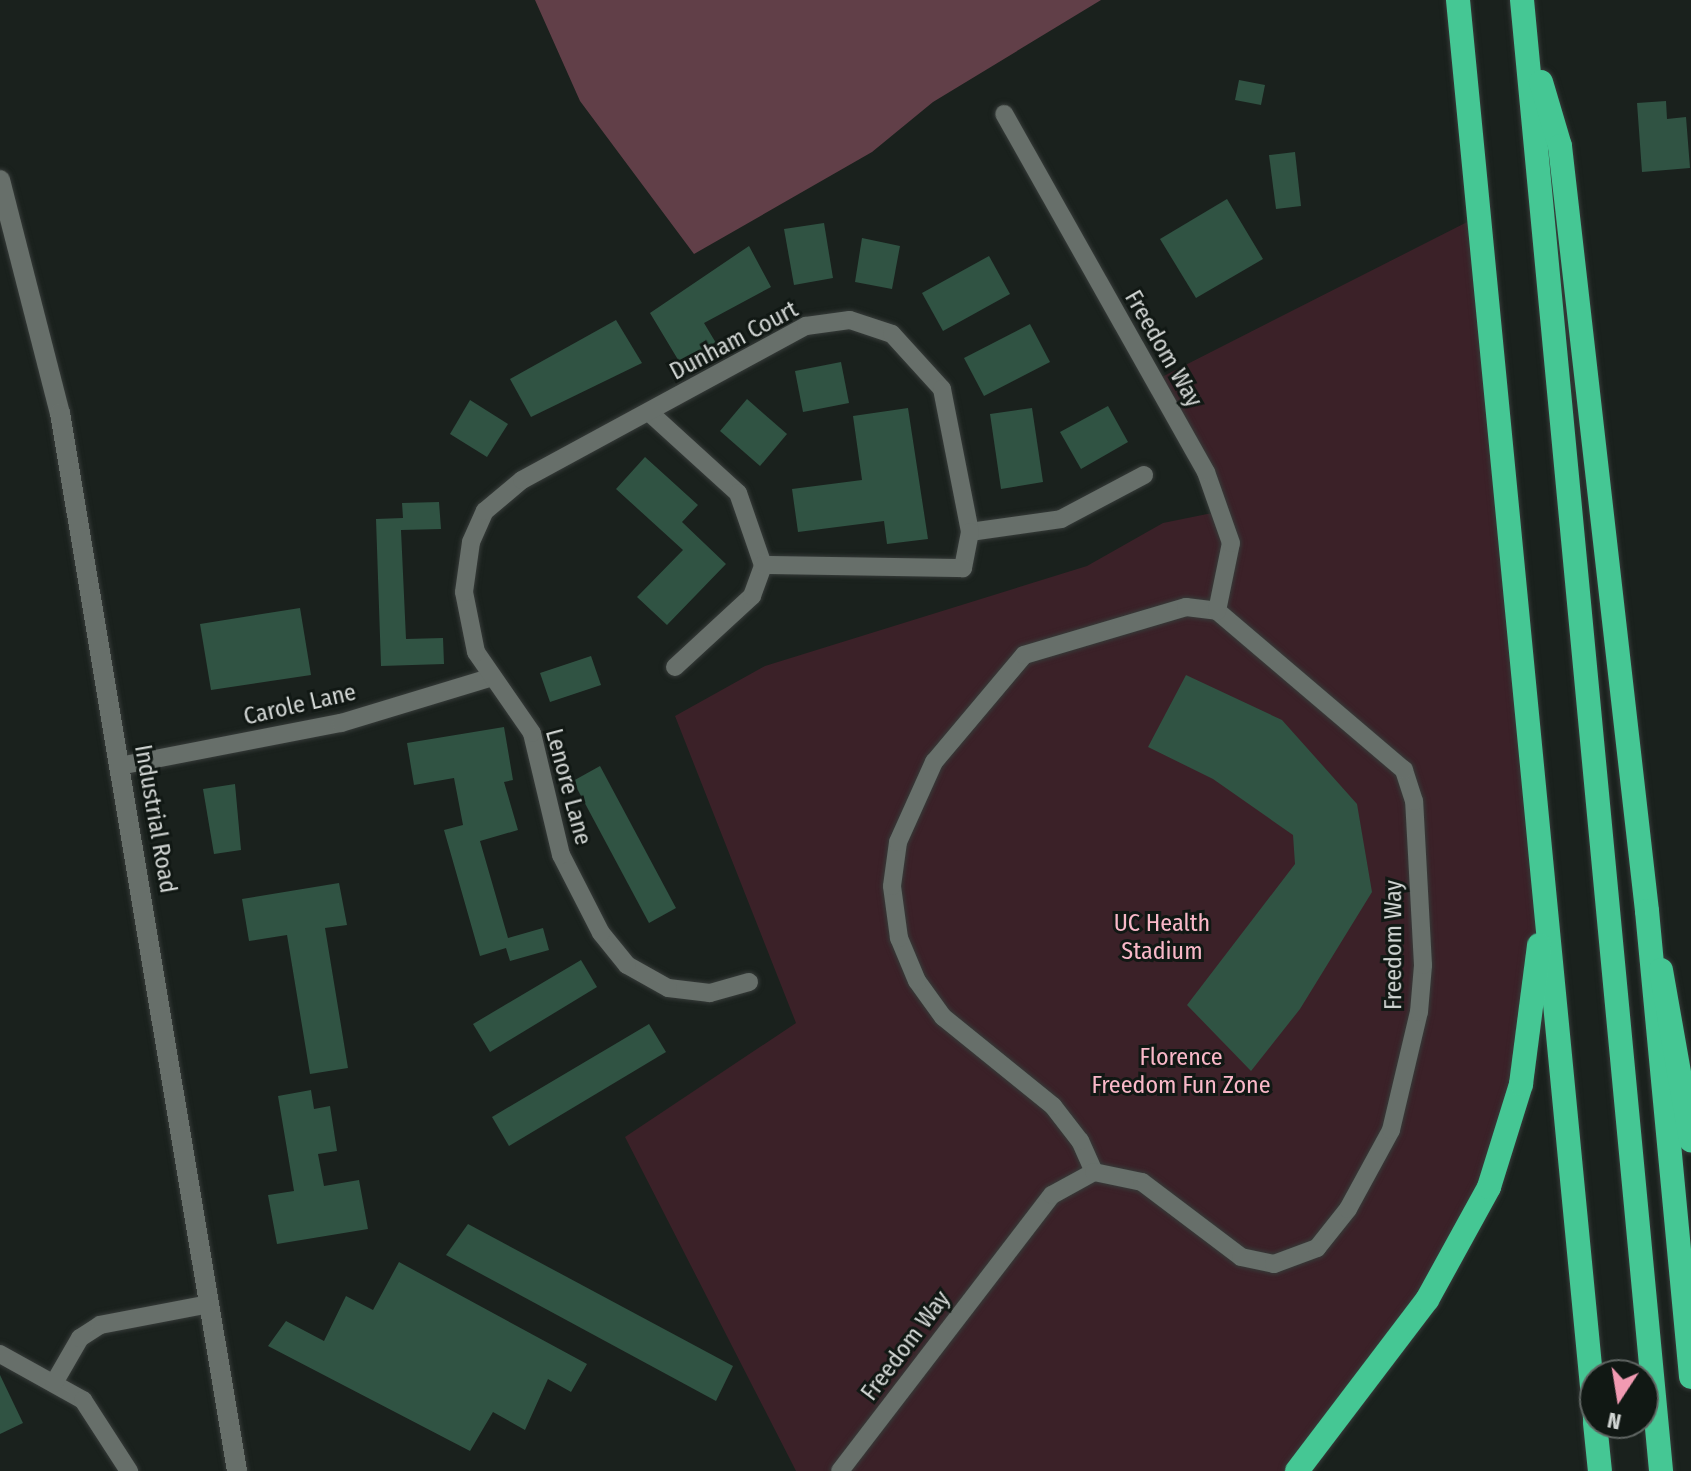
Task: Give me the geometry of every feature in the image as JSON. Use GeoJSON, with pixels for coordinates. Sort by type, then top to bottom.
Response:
{"type":"FeatureCollection","features":[{"type":"Feature","properties":{"kind":"highway"},"geometry":{"type":"LineString","coordinates":[[1458,0],[1589,1359]]}},
{"type":"Feature","properties":{"kind":"highway"},"geometry":{"type":"LineString","coordinates":[[1522,0],[1661,1471]]}},
{"type":"Feature","properties":{"kind":"highway"},"geometry":{"type":"LineString","coordinates":[[1525,30],[1560,146],[1647,911],[1691,1377]]}},
{"type":"Feature","properties":{"kind":"highway"},"geometry":{"type":"LineString","coordinates":[[1297,1471],[1427,1300],[1489,1187],[1529,1043],[1545,887]]}},
{"type":"Feature","properties":{"kind":"highway"},"geometry":{"type":"LineString","coordinates":[[1647,911],[1691,1140]]}},
{"type":"Feature","properties":{"kind":"highway"},"geometry":{"type":"LineString","coordinates":[[1597,1439],[1600,1471]]}},
{"type":"Feature","properties":{"kind":"main road","name":"Industrial Road"},"geometry":{"type":"LineString","coordinates":[[0,180],[47,343],[237,1471]]}},
{"type":"Feature","properties":{"kind":"street","name":"Freedom Way"},"geometry":{"type":"LineString","coordinates":[[840,1471],[1052,1195],[1094,1172],[1142,1182],[1241,1257],[1289,1262],[1317,1248],[1369,1174],[1391,1130],[1414,1052],[1423,965],[1414,801],[1404,770],[1217,611],[1231,543],[1212,486],[1004,114]]}},
{"type":"Feature","properties":{"kind":"street","name":"Dunham Court"},"geometry":{"type":"LineString","coordinates":[[489,678],[476,652],[464,592],[471,542],[485,511],[522,480],[806,326],[850,320],[871,325],[911,348],[942,389],[970,532],[969,558],[956,571],[763,565]]}},
{"type":"Feature","properties":{"kind":"street"},"geometry":{"type":"LineString","coordinates":[[650,413],[738,493],[763,565],[752,596],[675,667]]}},
{"type":"Feature","properties":{"kind":"street"},"geometry":{"type":"LineString","coordinates":[[970,532],[1061,519],[1144,475]]}},
{"type":"Feature","properties":{"kind":"street"},"geometry":{"type":"LineString","coordinates":[[1094,1172],[1080,1141],[1053,1106],[943,1017],[917,981],[899,938],[892,886],[898,842],[934,762],[1024,655],[1186,607],[1217,611]]}},
{"type":"Feature","properties":{"kind":"street","name":"Carole Lane"},"geometry":{"type":"LineString","coordinates":[[119,766],[341,723],[489,678]]}},
{"type":"Feature","properties":{"kind":"street","name":"Lenore Lane"},"geometry":{"type":"LineString","coordinates":[[489,678],[532,733],[567,872],[627,965],[647,980],[686,992],[749,982]]}},
{"type":"Feature","properties":{"kind":"street"},"geometry":{"type":"LineString","coordinates":[[54,1383],[80,1338],[100,1325],[209,1304]]}},
{"type":"Feature","properties":{"kind":"street"},"geometry":{"type":"LineString","coordinates":[[0,1354],[54,1383],[94,1411],[129,1471]]}},
{"type":"Feature","properties":{"kind":"green space","name":"UC Health Stadium"},"geometry":{"type":"Polygon","coordinates":[[[1479,216],[1545,887],[1529,1043],[1489,1187],[1297,1471],[796,1471],[625,1137],[796,1023],[675,716],[765,666],[1087,566],[1163,523],[1222,511],[1154,381],[1479,216]]]}},
{"type":"Feature","properties":{"kind":"shaded area"},"geometry":{"type":"Polygon","coordinates":[[[535,0],[1101,0],[933,102],[872,152],[694,254],[580,101],[535,0]]]}},
{"type":"Feature","properties":{"kind":"building"},"geometry":{"type":"Polygon","coordinates":[[[1239,80],[1265,85],[1261,105],[1235,100],[1239,80]]]}},
{"type":"Feature","properties":{"kind":"building"},"geometry":{"type":"Polygon","coordinates":[[[1666,101],[1667,119],[1686,117],[1690,168],[1642,172],[1637,103],[1666,101]]]}},
{"type":"Feature","properties":{"kind":"building"},"geometry":{"type":"Polygon","coordinates":[[[1295,152],[1301,206],[1276,209],[1269,155],[1295,152]]]}},
{"type":"Feature","properties":{"kind":"building"},"geometry":{"type":"Polygon","coordinates":[[[1227,199],[1263,259],[1196,298],[1160,239],[1227,199]]]}},
{"type":"Feature","properties":{"kind":"building"},"geometry":{"type":"Polygon","coordinates":[[[824,223],[833,278],[794,285],[784,229],[824,223]]]}},
{"type":"Feature","properties":{"kind":"building"},"geometry":{"type":"Polygon","coordinates":[[[862,238],[900,246],[892,289],[855,282],[862,238]]]}},
{"type":"Feature","properties":{"kind":"building"},"geometry":{"type":"Polygon","coordinates":[[[749,246],[771,287],[704,323],[716,343],[680,363],[650,313],[749,246]]]}},
{"type":"Feature","properties":{"kind":"building"},"geometry":{"type":"Polygon","coordinates":[[[989,256],[1010,294],[943,331],[922,293],[989,256]]]}},
{"type":"Feature","properties":{"kind":"building"},"geometry":{"type":"Polygon","coordinates":[[[616,320],[642,363],[531,417],[510,379],[616,320]]]}},
{"type":"Feature","properties":{"kind":"building"},"geometry":{"type":"Polygon","coordinates":[[[1030,324],[1050,362],[984,396],[964,358],[1030,324]]]}},
{"type":"Feature","properties":{"kind":"building"},"geometry":{"type":"Polygon","coordinates":[[[841,362],[849,403],[803,412],[795,371],[841,362]]]}},
{"type":"Feature","properties":{"kind":"building"},"geometry":{"type":"Polygon","coordinates":[[[747,399],[787,434],[760,466],[720,431],[747,399]]]}},
{"type":"Feature","properties":{"kind":"building"},"geometry":{"type":"Polygon","coordinates":[[[470,400],[508,424],[487,457],[450,434],[470,400]]]}},
{"type":"Feature","properties":{"kind":"building"},"geometry":{"type":"Polygon","coordinates":[[[1108,406],[1128,442],[1081,469],[1060,432],[1108,406]]]}},
{"type":"Feature","properties":{"kind":"building"},"geometry":{"type":"Polygon","coordinates":[[[908,408],[928,539],[887,544],[884,521],[798,532],[792,489],[862,480],[853,416],[908,408]]]}},
{"type":"Feature","properties":{"kind":"building"},"geometry":{"type":"Polygon","coordinates":[[[1032,408],[1043,482],[1001,489],[990,414],[1032,408]]]}},
{"type":"Feature","properties":{"kind":"building"},"geometry":{"type":"Polygon","coordinates":[[[645,457],[698,505],[682,522],[726,564],[667,625],[637,597],[683,550],[616,489],[645,457]]]}},
{"type":"Feature","properties":{"kind":"building"},"geometry":{"type":"Polygon","coordinates":[[[439,502],[441,529],[401,530],[406,639],[443,638],[444,664],[381,666],[376,519],[403,518],[402,503],[439,502]]]}},
{"type":"Feature","properties":{"kind":"building"},"geometry":{"type":"Polygon","coordinates":[[[300,608],[311,675],[211,690],[200,624],[300,608]]]}},
{"type":"Feature","properties":{"kind":"building"},"geometry":{"type":"Polygon","coordinates":[[[591,656],[601,685],[550,702],[540,673],[591,656]]]}},
{"type":"Feature","properties":{"kind":"building"},"geometry":{"type":"Polygon","coordinates":[[[1186,675],[1282,720],[1357,804],[1372,892],[1300,1009],[1251,1071],[1187,1005],[1295,864],[1293,835],[1213,779],[1148,747],[1186,675]]]}},
{"type":"Feature","properties":{"kind":"building"},"geometry":{"type":"Polygon","coordinates":[[[504,727],[513,780],[504,782],[518,830],[480,841],[508,938],[543,928],[549,950],[510,961],[506,948],[480,956],[444,830],[463,825],[454,778],[414,785],[407,743],[504,727]]]}},
{"type":"Feature","properties":{"kind":"building"},"geometry":{"type":"Polygon","coordinates":[[[600,766],[676,908],[649,923],[573,781],[600,766]]]}},
{"type":"Feature","properties":{"kind":"building"},"geometry":{"type":"Polygon","coordinates":[[[235,784],[241,850],[214,854],[203,789],[235,784]]]}},
{"type":"Feature","properties":{"kind":"building"},"geometry":{"type":"Polygon","coordinates":[[[339,883],[347,925],[325,928],[348,1068],[310,1074],[287,935],[249,941],[242,899],[339,883]]]}},
{"type":"Feature","properties":{"kind":"building"},"geometry":{"type":"Polygon","coordinates":[[[581,960],[597,987],[490,1052],[473,1024],[581,960]]]}},
{"type":"Feature","properties":{"kind":"building"},"geometry":{"type":"Polygon","coordinates":[[[649,1024],[666,1052],[509,1146],[492,1117],[649,1024]]]}},
{"type":"Feature","properties":{"kind":"building"},"geometry":{"type":"Polygon","coordinates":[[[311,1090],[314,1109],[330,1106],[337,1151],[318,1154],[324,1186],[359,1180],[368,1229],[277,1244],[268,1195],[294,1191],[278,1096],[311,1090]]]}},
{"type":"Feature","properties":{"kind":"building"},"geometry":{"type":"Polygon","coordinates":[[[468,1224],[733,1366],[716,1401],[446,1255],[468,1224]]]}},
{"type":"Feature","properties":{"kind":"building"},"geometry":{"type":"Polygon","coordinates":[[[399,1262],[587,1364],[571,1392],[548,1379],[525,1430],[493,1412],[470,1451],[268,1346],[286,1321],[324,1341],[346,1296],[373,1310],[399,1262]]]}},
{"type":"Feature","properties":{"kind":"building"},"geometry":{"type":"Polygon","coordinates":[[[0,1375],[23,1423],[0,1434],[0,1375]]]}},
{"type":"Feature","properties":{"kind":"park label","name":"Florence Freedom Fun Zone"},"geometry":{"type":"Point","coordinates":[1181,1072]}}]}
